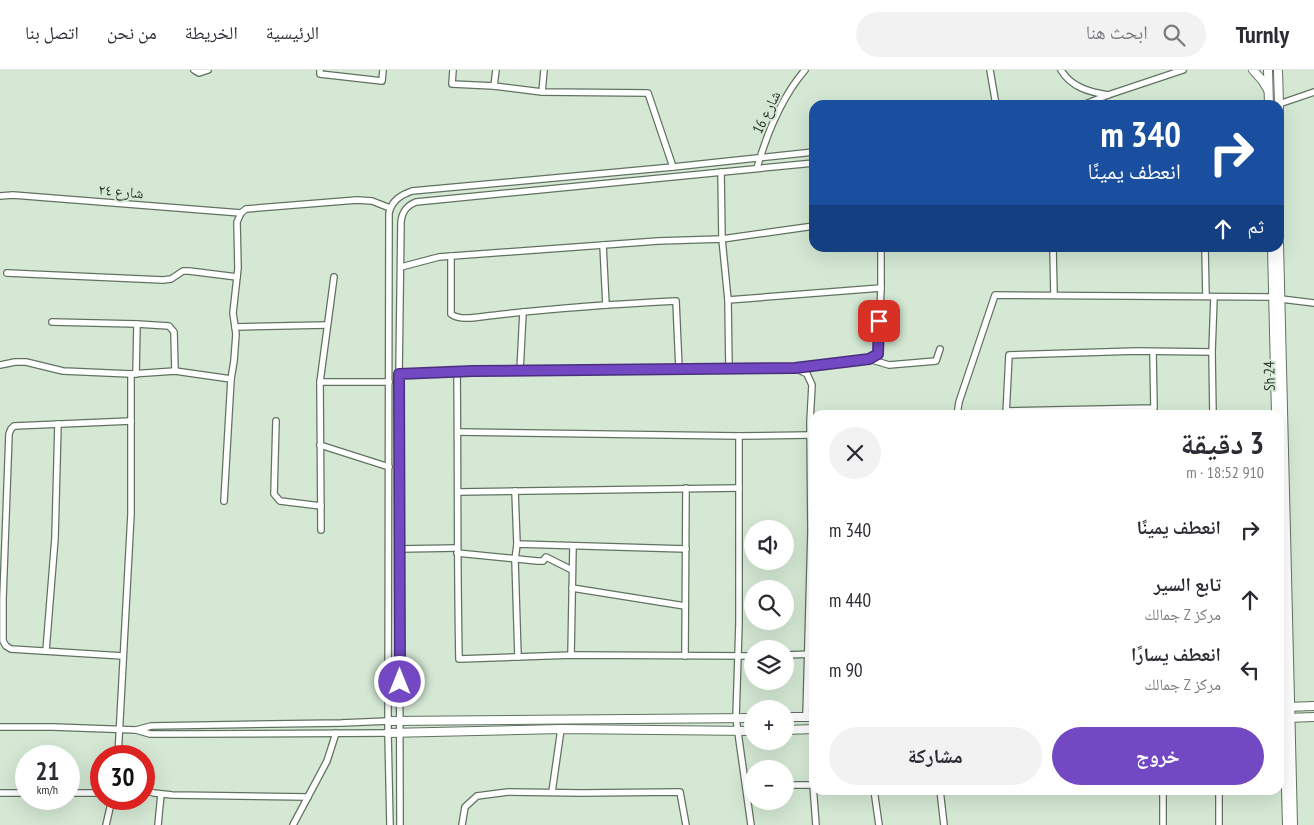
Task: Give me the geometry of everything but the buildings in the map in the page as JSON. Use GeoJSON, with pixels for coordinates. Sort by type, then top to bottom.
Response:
{"type":"FeatureCollection","features":[{"type":"Feature","properties":{"kind":"street"},"geometry":{"type":"LineString","coordinates":[[194,70],[199,72],[208,70]]}},
{"type":"Feature","properties":{"kind":"street"},"geometry":{"type":"LineString","coordinates":[[320,70],[320,74],[382,81],[383,70]]}},
{"type":"Feature","properties":{"kind":"street"},"geometry":{"type":"LineString","coordinates":[[453,70],[452,84],[494,86],[542,92],[648,93],[673,167]]}},
{"type":"Feature","properties":{"kind":"street"},"geometry":{"type":"LineString","coordinates":[[494,86],[496,70]]}},
{"type":"Feature","properties":{"kind":"street"},"geometry":{"type":"LineString","coordinates":[[542,92],[544,70]]}},
{"type":"Feature","properties":{"kind":"street","name":"شارع 16"},"geometry":{"type":"LineString","coordinates":[[757,168],[765,140],[778,111],[790,90],[806,70]]}},
{"type":"Feature","properties":{"kind":"street"},"geometry":{"type":"LineString","coordinates":[[990,70],[995,100]]}},
{"type":"Feature","properties":{"kind":"street"},"geometry":{"type":"LineString","coordinates":[[1061,70],[1072,82],[1084,90],[1108,95]]}},
{"type":"Feature","properties":{"kind":"street"},"geometry":{"type":"LineString","coordinates":[[1096,100],[1183,70]]}},
{"type":"Feature","properties":{"kind":"street"},"geometry":{"type":"LineString","coordinates":[[1253,70],[1262,80],[1269,93]]}},
{"type":"Feature","properties":{"kind":"street"},"geometry":{"type":"LineString","coordinates":[[1268,70],[1269,100]]}},
{"type":"Feature","properties":{"kind":"street"},"geometry":{"type":"LineString","coordinates":[[1278,70],[1279,100]]}},
{"type":"Feature","properties":{"kind":"street"},"geometry":{"type":"LineString","coordinates":[[1284,102],[1314,92]]}},
{"type":"Feature","properties":{"kind":"street"},"geometry":{"type":"LineString","coordinates":[[390,825],[388,733],[390,208],[397,199],[412,192],[809,153]]}},
{"type":"Feature","properties":{"kind":"street"},"geometry":{"type":"LineString","coordinates":[[400,825],[399,374],[402,215],[405,208],[416,202],[809,163]]}},
{"type":"Feature","properties":{"kind":"street"},"geometry":{"type":"LineString","coordinates":[[721,172],[722,239],[728,300],[730,369]]}},
{"type":"Feature","properties":{"kind":"street","name":"شارع ٢٤"},"geometry":{"type":"LineString","coordinates":[[0,196],[13,195],[241,213],[246,209],[357,200],[372,201],[390,208]]}},
{"type":"Feature","properties":{"kind":"street"},"geometry":{"type":"LineString","coordinates":[[224,501],[231,379],[234,362],[235,328],[233,314],[237,277],[237,222],[241,213]]}},
{"type":"Feature","properties":{"kind":"street"},"geometry":{"type":"LineString","coordinates":[[401,267],[439,257],[658,241],[722,239],[809,227]]}},
{"type":"Feature","properties":{"kind":"street"},"geometry":{"type":"LineString","coordinates":[[603,245],[606,305]]}},
{"type":"Feature","properties":{"kind":"street"},"geometry":{"type":"LineString","coordinates":[[399,374],[457,371],[795,368],[869,359],[878,354],[881,252]]}},
{"type":"Feature","properties":{"kind":"street"},"geometry":{"type":"LineString","coordinates":[[1053,252],[1054,295]]}},
{"type":"Feature","properties":{"kind":"street"},"geometry":{"type":"LineString","coordinates":[[1205,252],[1206,296]]}},
{"type":"Feature","properties":{"kind":"street","name":"Sh 24"},"geometry":{"type":"LineString","coordinates":[[1272,252],[1277,298],[1280,410]]}},
{"type":"Feature","properties":{"kind":"street","name":"Sh 24"},"geometry":{"type":"LineString","coordinates":[[1276,410],[1279,252]]}},
{"type":"Feature","properties":{"kind":"street"},"geometry":{"type":"LineString","coordinates":[[450,256],[450,314],[453,317],[463,319],[523,312],[676,301],[679,369]]}},
{"type":"Feature","properties":{"kind":"street"},"geometry":{"type":"LineString","coordinates":[[7,273],[163,280],[171,279],[183,271],[190,271],[237,277]]}},
{"type":"Feature","properties":{"kind":"street"},"geometry":{"type":"LineString","coordinates":[[321,530],[320,382],[334,277]]}},
{"type":"Feature","properties":{"kind":"street"},"geometry":{"type":"LineString","coordinates":[[728,300],[881,288]]}},
{"type":"Feature","properties":{"kind":"street"},"geometry":{"type":"LineString","coordinates":[[957,410],[958,402],[995,294],[1214,296],[1277,298],[1314,303]]}},
{"type":"Feature","properties":{"kind":"street"},"geometry":{"type":"LineString","coordinates":[[1213,410],[1214,296]]}},
{"type":"Feature","properties":{"kind":"street"},"geometry":{"type":"LineString","coordinates":[[520,371],[523,312]]}},
{"type":"Feature","properties":{"kind":"street"},"geometry":{"type":"LineString","coordinates":[[52,322],[168,326],[174,332],[174,371]]}},
{"type":"Feature","properties":{"kind":"street"},"geometry":{"type":"LineString","coordinates":[[118,745],[131,514],[131,421],[137,324]]}},
{"type":"Feature","properties":{"kind":"street"},"geometry":{"type":"LineString","coordinates":[[235,328],[327,325]]}},
{"type":"Feature","properties":{"kind":"street"},"geometry":{"type":"LineString","coordinates":[[869,359],[889,365],[936,361],[940,349]]}},
{"type":"Feature","properties":{"kind":"street"},"geometry":{"type":"LineString","coordinates":[[1095,410],[1154,408],[1153,352]]}},
{"type":"Feature","properties":{"kind":"street"},"geometry":{"type":"LineString","coordinates":[[1006,410],[1009,355],[1212,352]]}},
{"type":"Feature","properties":{"kind":"street"},"geometry":{"type":"LineString","coordinates":[[0,365],[26,362],[63,371],[133,374],[174,371],[231,379]]}},
{"type":"Feature","properties":{"kind":"street"},"geometry":{"type":"LineString","coordinates":[[795,368],[807,374],[812,385],[811,410]]}},
{"type":"Feature","properties":{"kind":"street"},"geometry":{"type":"LineString","coordinates":[[457,371],[459,659],[571,656],[744,656]]}},
{"type":"Feature","properties":{"kind":"street"},"geometry":{"type":"LineString","coordinates":[[320,382],[389,382]]}},
{"type":"Feature","properties":{"kind":"street"},"geometry":{"type":"LineString","coordinates":[[123,656],[46,651],[6,646],[3,641],[3,509],[9,434],[14,426],[131,421]]}},
{"type":"Feature","properties":{"kind":"street"},"geometry":{"type":"LineString","coordinates":[[276,421],[274,494],[280,501],[321,506]]}},
{"type":"Feature","properties":{"kind":"street"},"geometry":{"type":"LineString","coordinates":[[46,651],[56,530],[58,424]]}},
{"type":"Feature","properties":{"kind":"street"},"geometry":{"type":"LineString","coordinates":[[458,432],[739,436],[809,435]]}},
{"type":"Feature","properties":{"kind":"street"},"geometry":{"type":"LineString","coordinates":[[739,436],[736,718],[744,761]]}},
{"type":"Feature","properties":{"kind":"street"},"geometry":{"type":"LineString","coordinates":[[320,445],[389,468]]}},
{"type":"Feature","properties":{"kind":"street"},"geometry":{"type":"LineString","coordinates":[[685,656],[686,488]]}},
{"type":"Feature","properties":{"kind":"street"},"geometry":{"type":"LineString","coordinates":[[459,492],[739,488]]}},
{"type":"Feature","properties":{"kind":"street"},"geometry":{"type":"LineString","coordinates":[[515,491],[517,544],[514,560],[518,657]]}},
{"type":"Feature","properties":{"kind":"street"},"geometry":{"type":"LineString","coordinates":[[517,544],[686,549]]}},
{"type":"Feature","properties":{"kind":"street"},"geometry":{"type":"LineString","coordinates":[[571,656],[572,546]]}},
{"type":"Feature","properties":{"kind":"street"},"geometry":{"type":"LineString","coordinates":[[399,549],[457,550],[514,560],[542,561],[546,557],[572,570]]}},
{"type":"Feature","properties":{"kind":"street"},"geometry":{"type":"LineString","coordinates":[[572,588],[685,606]]}},
{"type":"Feature","properties":{"kind":"street"},"geometry":{"type":"LineString","coordinates":[[794,655],[809,654]]}},
{"type":"Feature","properties":{"kind":"street"},"geometry":{"type":"LineString","coordinates":[[1284,707],[1314,706]]}},
{"type":"Feature","properties":{"kind":"street","name":"Sh 24"},"geometry":{"type":"LineString","coordinates":[[1284,707],[1284,739]]}},
{"type":"Feature","properties":{"kind":"street"},"geometry":{"type":"LineString","coordinates":[[794,718],[809,717]]}},
{"type":"Feature","properties":{"kind":"street"},"geometry":{"type":"LineString","coordinates":[[1293,825],[1285,718],[1314,717]]}},
{"type":"Feature","properties":{"kind":"street"},"geometry":{"type":"LineString","coordinates":[[136,730],[150,726],[341,723],[400,720],[744,718]]}},
{"type":"Feature","properties":{"kind":"street"},"geometry":{"type":"LineString","coordinates":[[0,727],[119,729],[136,730],[150,734],[400,733],[560,729],[744,731]]}},
{"type":"Feature","properties":{"kind":"street"},"geometry":{"type":"LineString","coordinates":[[552,792],[560,729]]}},
{"type":"Feature","properties":{"kind":"street"},"geometry":{"type":"LineString","coordinates":[[794,730],[809,729]]}},
{"type":"Feature","properties":{"kind":"street"},"geometry":{"type":"LineString","coordinates":[[293,825],[327,761],[336,733]]}},
{"type":"Feature","properties":{"kind":"street"},"geometry":{"type":"LineString","coordinates":[[794,785],[809,785]]}},
{"type":"Feature","properties":{"kind":"street"},"geometry":{"type":"LineString","coordinates":[[462,825],[465,807],[477,796],[508,792],[680,792],[686,825]]}},
{"type":"Feature","properties":{"kind":"street"},"geometry":{"type":"LineString","coordinates":[[0,793],[15,793]]}},
{"type":"Feature","properties":{"kind":"street"},"geometry":{"type":"LineString","coordinates":[[155,793],[308,797]]}},
{"type":"Feature","properties":{"kind":"street"},"geometry":{"type":"LineString","coordinates":[[158,825],[161,794]]}},
{"type":"Feature","properties":{"kind":"street"},"geometry":{"type":"LineString","coordinates":[[814,795],[816,825]]}},
{"type":"Feature","properties":{"kind":"street"},"geometry":{"type":"LineString","coordinates":[[875,795],[879,825]]}},
{"type":"Feature","properties":{"kind":"street"},"geometry":{"type":"LineString","coordinates":[[941,795],[944,825]]}},
{"type":"Feature","properties":{"kind":"street"},"geometry":{"type":"LineString","coordinates":[[1163,795],[1163,825]]}},
{"type":"Feature","properties":{"kind":"street"},"geometry":{"type":"LineString","coordinates":[[1219,795],[1219,825]]}},
{"type":"Feature","properties":{"kind":"street","name":"Sh 24"},"geometry":{"type":"LineString","coordinates":[[1284,795],[1287,825]]}},
{"type":"Feature","properties":{"kind":"street"},"geometry":{"type":"LineString","coordinates":[[106,825],[109,810]]}},
{"type":"Feature","properties":{"kind":"street"},"geometry":{"type":"LineString","coordinates":[[750,810],[751,825]]}},
{"type":"Feature","properties":{"kind":"route"},"geometry":{"type":"LineString","coordinates":[[400,682],[399,374],[473,371],[795,368],[869,359],[878,354],[879,321]]}}]}
